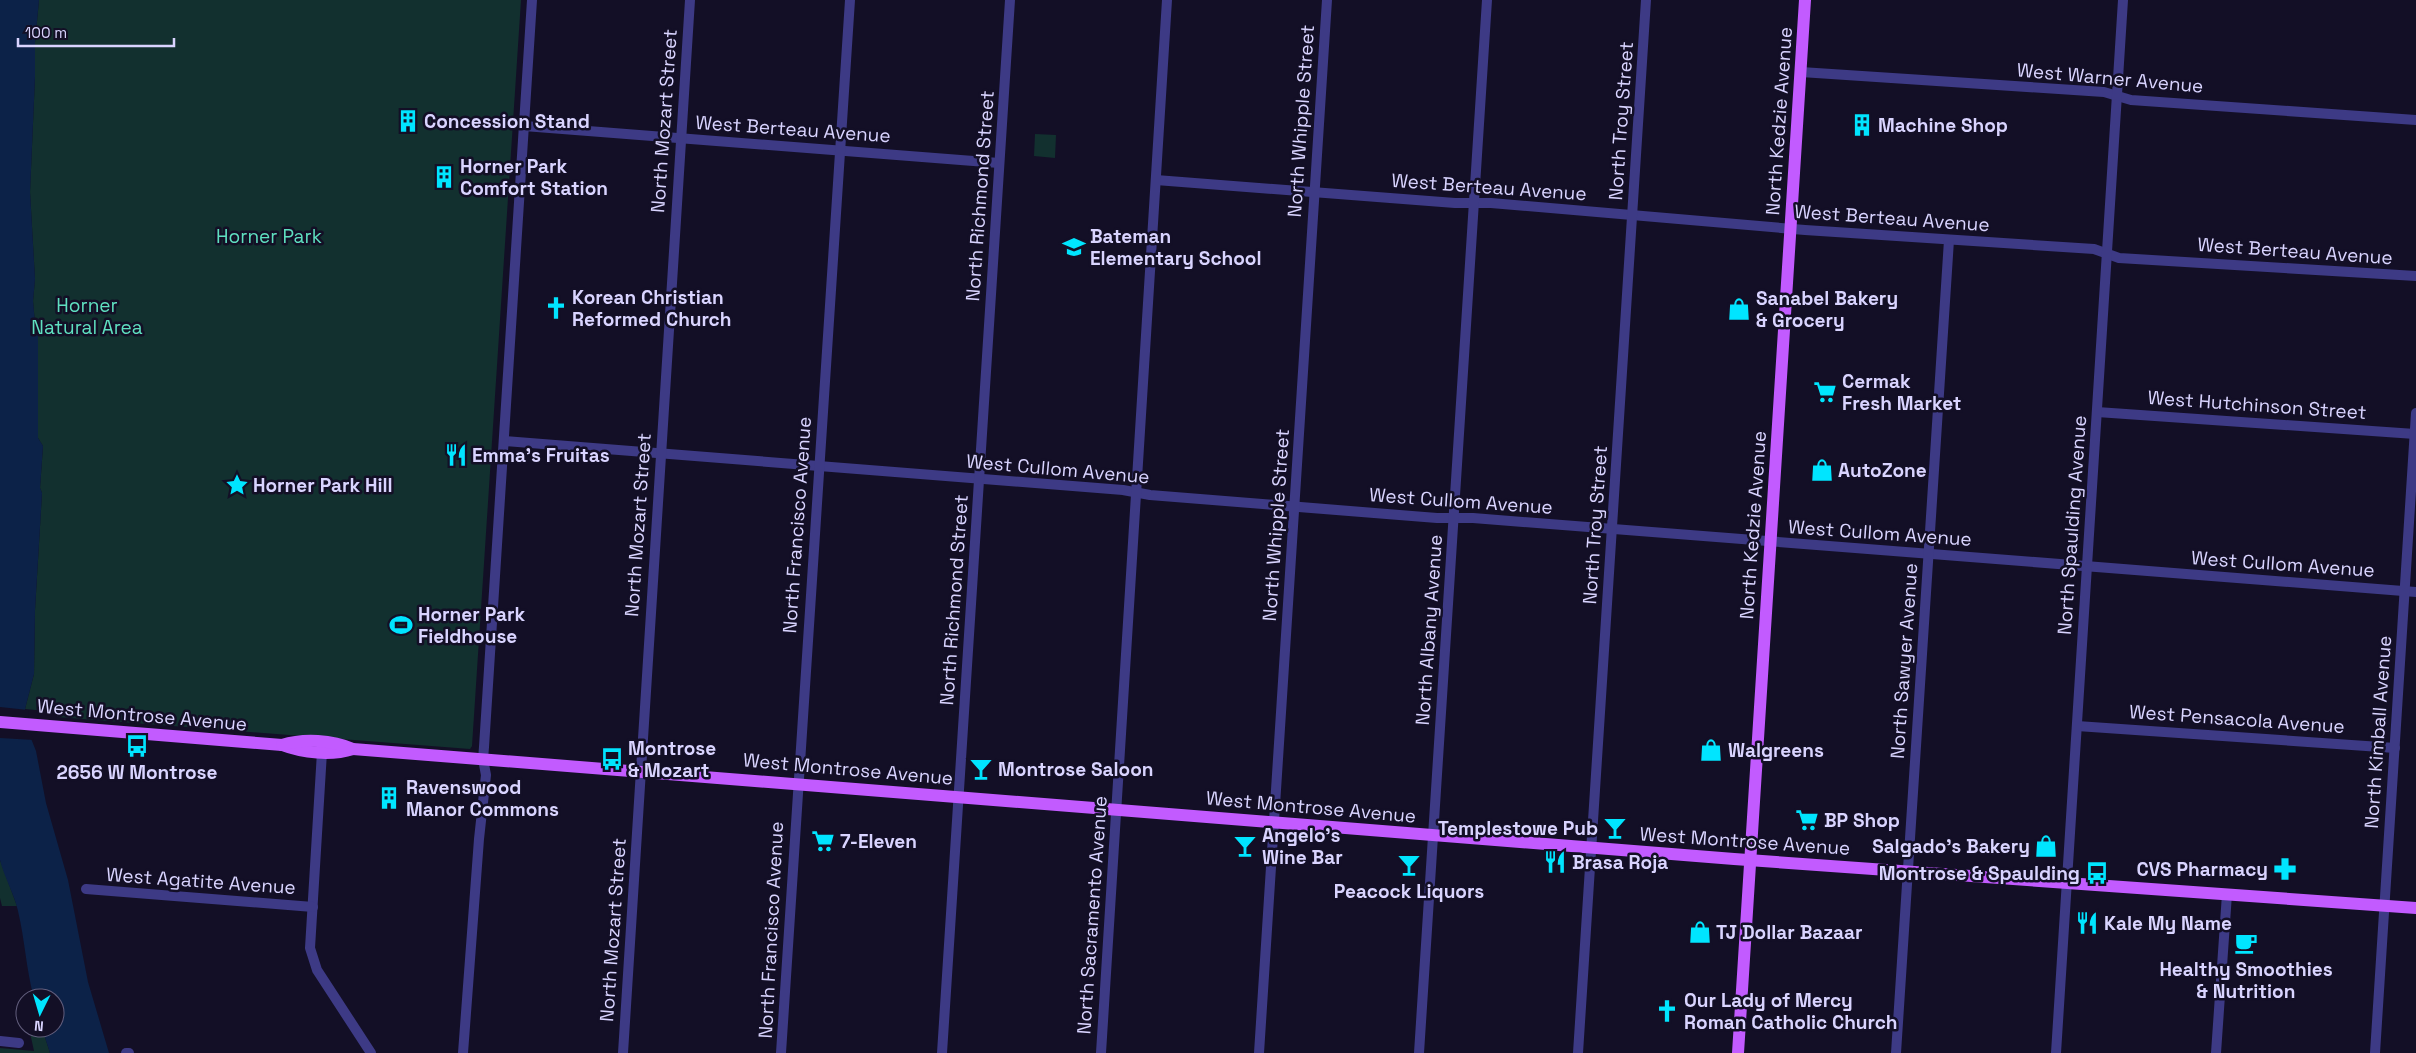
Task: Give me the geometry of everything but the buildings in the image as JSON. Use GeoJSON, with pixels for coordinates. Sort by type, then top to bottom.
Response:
{"type":"FeatureCollection","features":[{"type":"Feature","properties":{"kind":"main road","name":"North Kedzie Avenue"},"geometry":{"type":"LineString","coordinates":[[1738,1053],[1805,0]]}},
{"type":"Feature","properties":{"kind":"main road","name":"West Montrose Avenue"},"geometry":{"type":"LineString","coordinates":[[0,722],[282,745],[294,750],[325,756],[353,749]]}},
{"type":"Feature","properties":{"kind":"main road","name":"West Montrose Avenue"},"geometry":{"type":"LineString","coordinates":[[282,745],[297,740],[341,744],[353,749],[1750,861],[2416,908]]}},
{"type":"Feature","properties":{"kind":"street"},"geometry":{"type":"LineString","coordinates":[[463,1053],[478,839],[486,775],[483,759],[532,0]]}},
{"type":"Feature","properties":{"kind":"street","name":"North Mozart Street"},"geometry":{"type":"LineString","coordinates":[[623,1053],[690,0]]}},
{"type":"Feature","properties":{"kind":"street","name":"North Francisco Avenue"},"geometry":{"type":"LineString","coordinates":[[781,1053],[797,784],[850,0]]}},
{"type":"Feature","properties":{"kind":"street","name":"North Richmond Street"},"geometry":{"type":"LineString","coordinates":[[942,1053],[1010,0]]}},
{"type":"Feature","properties":{"kind":"street","name":"North Sacramento Avenue"},"geometry":{"type":"LineString","coordinates":[[1101,1053],[1167,0]]}},
{"type":"Feature","properties":{"kind":"street","name":"North Whipple Street"},"geometry":{"type":"LineString","coordinates":[[1259,1053],[1327,0]]}},
{"type":"Feature","properties":{"kind":"street","name":"North Albany Avenue"},"geometry":{"type":"LineString","coordinates":[[1419,1053],[1487,0]]}},
{"type":"Feature","properties":{"kind":"street","name":"North Troy Street"},"geometry":{"type":"LineString","coordinates":[[1578,1053],[1646,0]]}},
{"type":"Feature","properties":{"kind":"street","name":"North Spaulding Avenue"},"geometry":{"type":"LineString","coordinates":[[2056,1053],[2123,0]]}},
{"type":"Feature","properties":{"kind":"street","name":"West Warner Avenue"},"geometry":{"type":"LineString","coordinates":[[1801,72],[2104,92],[2131,100],[2416,120]]}},
{"type":"Feature","properties":{"kind":"street","name":"West Berteau Avenue"},"geometry":{"type":"LineString","coordinates":[[524,126],[999,163]]}},
{"type":"Feature","properties":{"kind":"street","name":"West Berteau Avenue"},"geometry":{"type":"LineString","coordinates":[[1156,180],[1633,215],[1790,229],[2098,250],[2119,258],[2416,276]]}},
{"type":"Feature","properties":{"kind":"street","name":"North Sawyer Avenue"},"geometry":{"type":"LineString","coordinates":[[1896,1053],[1949,240]]}},
{"type":"Feature","properties":{"kind":"street","name":"West Hutchinson Street"},"geometry":{"type":"LineString","coordinates":[[2097,412],[2415,434]]}},
{"type":"Feature","properties":{"kind":"street","name":"North Kimball Avenue"},"geometry":{"type":"LineString","coordinates":[[2375,1053],[2416,413]]}},
{"type":"Feature","properties":{"kind":"street","name":"West Cullom Avenue"},"geometry":{"type":"LineString","coordinates":[[504,441],[979,478],[1294,507],[2416,592]]}},
{"type":"Feature","properties":{"kind":"street","name":"West Pensacola Avenue"},"geometry":{"type":"LineString","coordinates":[[2077,726],[2395,748]]}},
{"type":"Feature","properties":{"kind":"street"},"geometry":{"type":"LineString","coordinates":[[325,756],[310,948],[317,970],[371,1053]]}},
{"type":"Feature","properties":{"kind":"street","name":"West Agatite Avenue"},"geometry":{"type":"LineString","coordinates":[[86,890],[313,907]]}},
{"type":"Feature","properties":{"kind":"street"},"geometry":{"type":"LineString","coordinates":[[2216,1053],[2227,894]]}},
{"type":"Feature","properties":{"kind":"street"},"geometry":{"type":"LineString","coordinates":[[0,1041],[19,1043]]}},
{"type":"Feature","properties":{"kind":"green space","name":"Horner Park"},"geometry":{"type":"Polygon","coordinates":[[[39,0],[521,0],[472,746],[470,749],[57,717],[57,712],[25,709],[34,674],[35,610],[43,446],[38,438],[38,332],[35,323],[33,301],[35,279],[30,192],[35,42],[39,0]]]}},
{"type":"Feature","properties":{"kind":"green space"},"geometry":{"type":"Polygon","coordinates":[[[1035,134],[1056,135],[1055,158],[1034,156],[1035,134]]]}},
{"type":"Feature","properties":{"kind":"green space"},"geometry":{"type":"Polygon","coordinates":[[[0,860],[17,906],[2,906],[0,898],[0,860]]]}},
{"type":"Feature","properties":{"kind":"green space"},"geometry":{"type":"Polygon","coordinates":[[[31,1038],[45,1038],[50,1053],[0,1053],[0,1048],[34,1051],[31,1038]]]}},
{"type":"Feature","properties":{"kind":"water"},"geometry":{"type":"Polygon","coordinates":[[[0,0],[39,0],[35,42],[30,192],[35,279],[33,301],[35,323],[38,332],[38,438],[43,446],[35,610],[34,674],[25,709],[28,731],[36,751],[46,803],[68,880],[88,982],[109,1053],[50,1053],[45,1038],[65,1038],[65,988],[32,988],[18,911],[0,860],[0,0]]]}},
{"type":"Feature","properties":{"kind":"pier"},"geometry":{"type":"Polygon","coordinates":[[[0,707],[28,710],[30,731],[34,740],[0,738],[0,707]]]}},
{"type":"Feature","properties":{"kind":"place","name":"Concession Stand"},"geometry":{"type":"Point","coordinates":[408,121]}},
{"type":"Feature","properties":{"kind":"place","name":"Machine Shop"},"geometry":{"type":"Point","coordinates":[1862,125]}},
{"type":"Feature","properties":{"kind":"place","name":"Horner Park Comfort Station"},"geometry":{"type":"Point","coordinates":[444,177]}},
{"type":"Feature","properties":{"kind":"place","name":"Bateman Elementary School"},"geometry":{"type":"Point","coordinates":[1074,247]}},
{"type":"Feature","properties":{"kind":"place","name":"Korean Christian Reformed Church"},"geometry":{"type":"Point","coordinates":[556,308]}},
{"type":"Feature","properties":{"kind":"place","name":"Sanabel Bakery & Grocery"},"geometry":{"type":"Point","coordinates":[1739,309]}},
{"type":"Feature","properties":{"kind":"place","name":"Cermak Fresh Market"},"geometry":{"type":"Point","coordinates":[1825,392]}},
{"type":"Feature","properties":{"kind":"place","name":"Emma's Fruitas"},"geometry":{"type":"Point","coordinates":[456,455]}},
{"type":"Feature","properties":{"kind":"place","name":"AutoZone"},"geometry":{"type":"Point","coordinates":[1822,470]}},
{"type":"Feature","properties":{"kind":"place","name":"Horner Park Hill"},"geometry":{"type":"Point","coordinates":[237,485]}},
{"type":"Feature","properties":{"kind":"place","name":"Horner Park Fieldhouse"},"geometry":{"type":"Point","coordinates":[401,625]}},
{"type":"Feature","properties":{"kind":"place","name":"2656 W Montrose"},"geometry":{"type":"Point","coordinates":[137,746]}},
{"type":"Feature","properties":{"kind":"place","name":"Walgreens"},"geometry":{"type":"Point","coordinates":[1711,750]}},
{"type":"Feature","properties":{"kind":"place","name":"Montrose & Mozart"},"geometry":{"type":"Point","coordinates":[612,759]}},
{"type":"Feature","properties":{"kind":"place","name":"Montrose Saloon"},"geometry":{"type":"Point","coordinates":[981,769]}},
{"type":"Feature","properties":{"kind":"place","name":"Ravenswood Manor Commons"},"geometry":{"type":"Point","coordinates":[389,798]}},
{"type":"Feature","properties":{"kind":"place","name":"BP Shop"},"geometry":{"type":"Point","coordinates":[1807,820]}},
{"type":"Feature","properties":{"kind":"place","name":"Templestowe Pub"},"geometry":{"type":"Point","coordinates":[1615,828]}},
{"type":"Feature","properties":{"kind":"place","name":"7-Eleven"},"geometry":{"type":"Point","coordinates":[823,841]}},
{"type":"Feature","properties":{"kind":"place","name":"Angelo’s Wine Bar"},"geometry":{"type":"Point","coordinates":[1245,846]}},
{"type":"Feature","properties":{"kind":"place","name":"Salgado’s Bakery"},"geometry":{"type":"Point","coordinates":[2046,846]}},
{"type":"Feature","properties":{"kind":"place","name":"Brasa Roja"},"geometry":{"type":"Point","coordinates":[1555,862]}},
{"type":"Feature","properties":{"kind":"place","name":"Peacock Liquors"},"geometry":{"type":"Point","coordinates":[1409,865]}},
{"type":"Feature","properties":{"kind":"place","name":"CVS Pharmacy"},"geometry":{"type":"Point","coordinates":[2285,869]}},
{"type":"Feature","properties":{"kind":"place","name":"Montrose & Spaulding"},"geometry":{"type":"Point","coordinates":[2097,873]}},
{"type":"Feature","properties":{"kind":"place","name":"Kale My Name"},"geometry":{"type":"Point","coordinates":[2087,923]}},
{"type":"Feature","properties":{"kind":"place","name":"TJ Dollar Bazaar"},"geometry":{"type":"Point","coordinates":[1700,932]}},
{"type":"Feature","properties":{"kind":"place","name":"Healthy Smoothies & Nutrition"},"geometry":{"type":"Point","coordinates":[2246,943]}},
{"type":"Feature","properties":{"kind":"place","name":"Our Lady of Mercy Roman Catholic Church"},"geometry":{"type":"Point","coordinates":[1667,1011]}},
{"type":"Feature","properties":{"kind":"park label","name":"Horner Natural Area"},"geometry":{"type":"Point","coordinates":[87,316]}}]}
